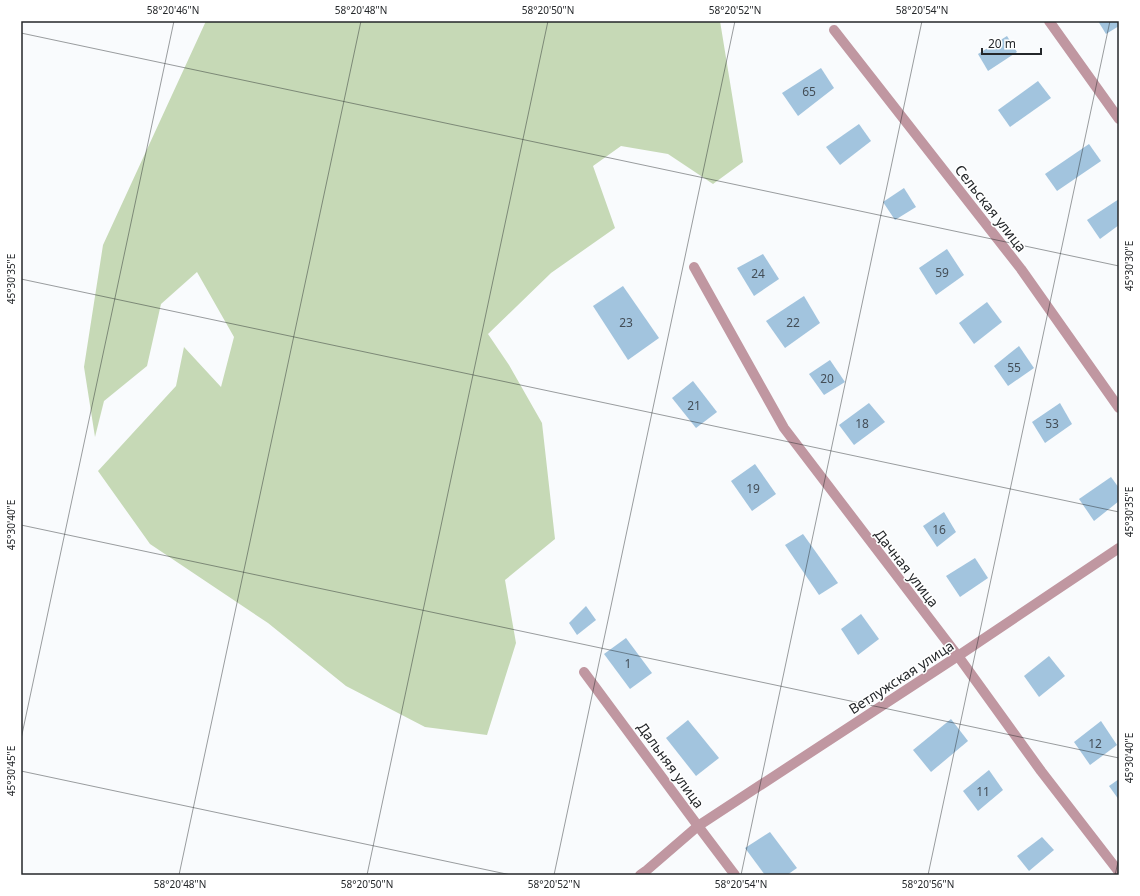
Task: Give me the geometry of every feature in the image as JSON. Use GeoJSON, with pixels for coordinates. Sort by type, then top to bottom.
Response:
{"type":"FeatureCollection","features":[{"type":"Feature","properties":{"kind":"street"},"geometry":{"type":"LineString","coordinates":[[1049,21],[1119,119]]}},
{"type":"Feature","properties":{"kind":"street","name":"Сельская улица"},"geometry":{"type":"LineString","coordinates":[[834,30],[1020,270],[1119,408]]}},
{"type":"Feature","properties":{"kind":"street","name":"Дачная улица"},"geometry":{"type":"LineString","coordinates":[[694,267],[784,428],[958,656],[1041,772],[1119,872]]}},
{"type":"Feature","properties":{"kind":"street","name":"Ветлужская улица"},"geometry":{"type":"LineString","coordinates":[[640,875],[698,826],[958,656],[1119,548]]}},
{"type":"Feature","properties":{"kind":"street","name":"Дальняя улица"},"geometry":{"type":"LineString","coordinates":[[584,672],[735,875]]}},
{"type":"Feature","properties":{"kind":"green space"},"geometry":{"type":"Polygon","coordinates":[[[206,21],[720,21],[743,162],[713,184],[668,154],[621,146],[593,166],[615,228],[551,273],[488,334],[509,365],[542,423],[555,539],[505,580],[516,643],[487,735],[425,727],[346,686],[268,623],[150,544],[98,471],[176,386],[184,347],[221,387],[234,337],[197,272],[161,304],[147,366],[104,401],[95,437],[84,367],[103,245],[206,21]]]}},
{"type":"Feature","properties":{"kind":"building"},"geometry":{"type":"Polygon","coordinates":[[[1098,21],[1119,21],[1119,26],[1106,34],[1098,21]]]}},
{"type":"Feature","properties":{"kind":"building"},"geometry":{"type":"Polygon","coordinates":[[[1007,36],[1017,52],[988,71],[978,54],[1007,36]]]}},
{"type":"Feature","properties":{"kind":"building"},"geometry":{"type":"Polygon","coordinates":[[[821,68],[834,88],[798,116],[782,93],[821,68]]]}},
{"type":"Feature","properties":{"kind":"building"},"geometry":{"type":"Polygon","coordinates":[[[1038,81],[1051,98],[1010,127],[998,110],[1038,81]]]}},
{"type":"Feature","properties":{"kind":"building"},"geometry":{"type":"Polygon","coordinates":[[[859,124],[871,141],[840,165],[826,147],[859,124]]]}},
{"type":"Feature","properties":{"kind":"building"},"geometry":{"type":"Polygon","coordinates":[[[1089,144],[1101,161],[1057,191],[1045,174],[1089,144]]]}},
{"type":"Feature","properties":{"kind":"building"},"geometry":{"type":"Polygon","coordinates":[[[904,188],[916,207],[895,220],[883,202],[904,188]]]}},
{"type":"Feature","properties":{"kind":"building"},"geometry":{"type":"Polygon","coordinates":[[[1119,199],[1119,225],[1100,239],[1087,220],[1119,199]]]}},
{"type":"Feature","properties":{"kind":"building"},"geometry":{"type":"Polygon","coordinates":[[[947,249],[964,275],[936,295],[919,268],[947,249]]]}},
{"type":"Feature","properties":{"kind":"building"},"geometry":{"type":"Polygon","coordinates":[[[763,254],[779,279],[754,296],[737,268],[763,254]]]}},
{"type":"Feature","properties":{"kind":"building"},"geometry":{"type":"Polygon","coordinates":[[[623,286],[659,338],[628,360],[593,306],[623,286]]]}},
{"type":"Feature","properties":{"kind":"building"},"geometry":{"type":"Polygon","coordinates":[[[804,296],[820,323],[785,348],[766,321],[804,296]]]}},
{"type":"Feature","properties":{"kind":"building"},"geometry":{"type":"Polygon","coordinates":[[[987,302],[1002,322],[974,344],[959,323],[987,302]]]}},
{"type":"Feature","properties":{"kind":"building"},"geometry":{"type":"Polygon","coordinates":[[[1019,346],[1034,368],[1008,386],[994,366],[1019,346]]]}},
{"type":"Feature","properties":{"kind":"building"},"geometry":{"type":"Polygon","coordinates":[[[830,360],[845,382],[824,395],[809,374],[830,360]]]}},
{"type":"Feature","properties":{"kind":"building"},"geometry":{"type":"Polygon","coordinates":[[[693,381],[717,412],[696,428],[672,398],[693,381]]]}},
{"type":"Feature","properties":{"kind":"building"},"geometry":{"type":"Polygon","coordinates":[[[869,403],[885,422],[854,445],[839,425],[869,403]]]}},
{"type":"Feature","properties":{"kind":"building"},"geometry":{"type":"Polygon","coordinates":[[[1060,403],[1072,424],[1045,443],[1032,422],[1060,403]]]}},
{"type":"Feature","properties":{"kind":"building"},"geometry":{"type":"Polygon","coordinates":[[[755,464],[776,494],[752,511],[731,481],[755,464]]]}},
{"type":"Feature","properties":{"kind":"building"},"geometry":{"type":"Polygon","coordinates":[[[1111,477],[1119,488],[1119,501],[1094,521],[1079,499],[1111,477]]]}},
{"type":"Feature","properties":{"kind":"building"},"geometry":{"type":"Polygon","coordinates":[[[944,512],[956,532],[937,547],[923,526],[944,512]]]}},
{"type":"Feature","properties":{"kind":"building"},"geometry":{"type":"Polygon","coordinates":[[[803,534],[838,583],[819,595],[785,545],[803,534]]]}},
{"type":"Feature","properties":{"kind":"building"},"geometry":{"type":"Polygon","coordinates":[[[975,558],[988,578],[960,597],[946,576],[975,558]]]}},
{"type":"Feature","properties":{"kind":"building"},"geometry":{"type":"Polygon","coordinates":[[[586,606],[596,620],[577,635],[569,623],[586,606]]]}},
{"type":"Feature","properties":{"kind":"building"},"geometry":{"type":"Polygon","coordinates":[[[861,614],[879,639],[858,655],[841,629],[861,614]]]}},
{"type":"Feature","properties":{"kind":"building"},"geometry":{"type":"Polygon","coordinates":[[[626,638],[652,673],[630,689],[604,654],[626,638]]]}},
{"type":"Feature","properties":{"kind":"building"},"geometry":{"type":"Polygon","coordinates":[[[1049,656],[1065,676],[1039,697],[1024,676],[1049,656]]]}},
{"type":"Feature","properties":{"kind":"building"},"geometry":{"type":"Polygon","coordinates":[[[951,719],[968,741],[931,772],[913,750],[951,719]]]}},
{"type":"Feature","properties":{"kind":"building"},"geometry":{"type":"Polygon","coordinates":[[[688,720],[719,758],[696,776],[666,738],[688,720]]]}},
{"type":"Feature","properties":{"kind":"building"},"geometry":{"type":"Polygon","coordinates":[[[1101,721],[1117,745],[1090,765],[1074,742],[1101,721]]]}},
{"type":"Feature","properties":{"kind":"building"},"geometry":{"type":"Polygon","coordinates":[[[989,770],[1003,790],[978,811],[963,791],[989,770]]]}},
{"type":"Feature","properties":{"kind":"building"},"geometry":{"type":"Polygon","coordinates":[[[1119,779],[1119,800],[1109,786],[1119,779]]]}},
{"type":"Feature","properties":{"kind":"building"},"geometry":{"type":"Polygon","coordinates":[[[770,832],[797,868],[787,875],[765,875],[745,848],[770,832]]]}},
{"type":"Feature","properties":{"kind":"building"},"geometry":{"type":"Polygon","coordinates":[[[1042,837],[1054,850],[1029,871],[1017,856],[1042,837]]]}}]}
